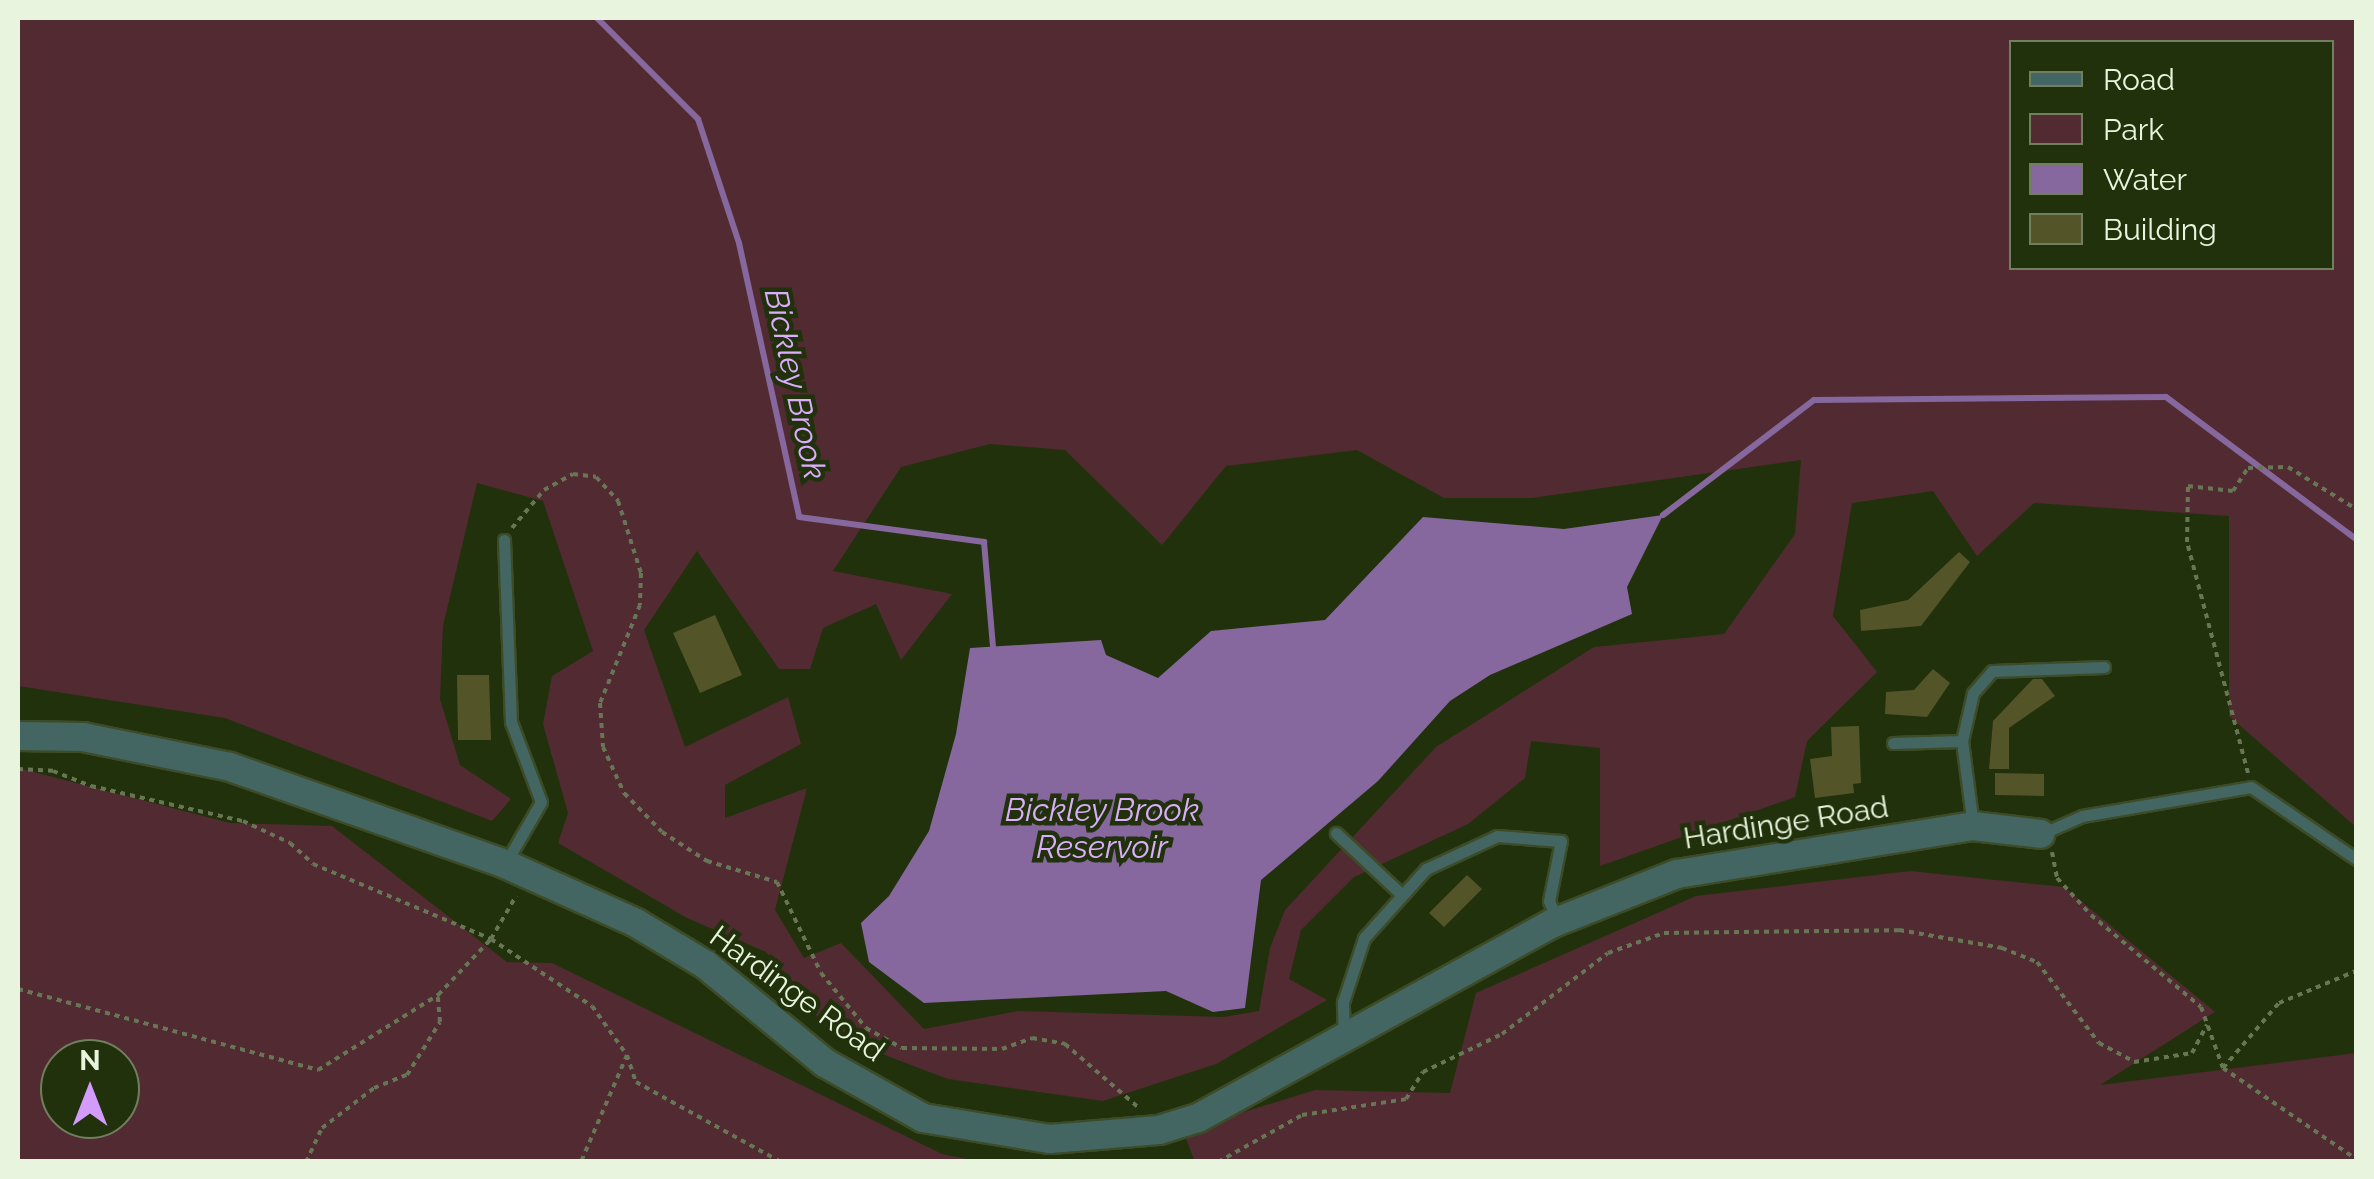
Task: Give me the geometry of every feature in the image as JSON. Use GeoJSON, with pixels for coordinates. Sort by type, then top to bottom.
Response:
{"type":"FeatureCollection","features":[{"type":"Feature","properties":{"kind":"street","name":"Hardinge Road"},"geometry":{"type":"LineString","coordinates":[[18,736],[83,736],[230,767],[516,870],[636,924],[706,965],[825,1063],[922,1118],[1050,1139],[1159,1130],[1226,1105],[1344,1035],[1558,921],[1712,864],[1973,826],[2044,834]]}},
{"type":"Feature","properties":{"kind":"lane"},"geometry":{"type":"LineString","coordinates":[[504,540],[510,722],[541,802],[516,870]]}},
{"type":"Feature","properties":{"kind":"lane"},"geometry":{"type":"LineString","coordinates":[[1973,826],[1962,741],[1973,693],[1992,671],[2104,667]]}},
{"type":"Feature","properties":{"kind":"lane"},"geometry":{"type":"LineString","coordinates":[[1893,743],[1962,741]]}},
{"type":"Feature","properties":{"kind":"lane"},"geometry":{"type":"LineString","coordinates":[[2044,834],[2082,816],[2251,787],[2356,859]]}},
{"type":"Feature","properties":{"kind":"lane"},"geometry":{"type":"LineString","coordinates":[[1336,833],[1402,895]]}},
{"type":"Feature","properties":{"kind":"lane"},"geometry":{"type":"LineString","coordinates":[[1344,1035],[1343,1002],[1364,938],[1426,869],[1498,836],[1561,841],[1549,901],[1558,921]]}},
{"type":"Feature","properties":{"kind":"path"},"geometry":{"type":"LineString","coordinates":[[2251,787],[2187,542],[2188,486],[2233,491],[2248,468],[2288,467],[2356,509]]}},
{"type":"Feature","properties":{"kind":"path"},"geometry":{"type":"LineString","coordinates":[[504,540],[544,490],[573,474],[596,476],[618,502],[641,573],[640,605],[600,704],[603,747],[624,793],[662,832],[707,861],[776,882],[820,973],[866,1028],[902,1048],[1002,1050],[1032,1038],[1064,1044],[1114,1082],[1159,1130]]}},
{"type":"Feature","properties":{"kind":"path"},"geometry":{"type":"LineString","coordinates":[[18,769],[53,771],[91,786],[243,821],[290,842],[313,864],[491,939],[592,1006],[627,1055],[636,1082],[781,1162]]}},
{"type":"Feature","properties":{"kind":"path"},"geometry":{"type":"LineString","coordinates":[[2044,834],[2057,878],[2200,1008],[2222,1068],[2356,1159]]}},
{"type":"Feature","properties":{"kind":"path"},"geometry":{"type":"LineString","coordinates":[[18,989],[318,1070],[438,996],[491,939],[516,870]]}},
{"type":"Feature","properties":{"kind":"path"},"geometry":{"type":"LineString","coordinates":[[1218,1162],[1302,1114],[1406,1099],[1423,1072],[1502,1034],[1608,954],[1664,934],[1898,930],[2002,948],[2037,962],[2099,1043],[2134,1062],[2192,1053],[2207,1025]]}},
{"type":"Feature","properties":{"kind":"path"},"geometry":{"type":"LineString","coordinates":[[2222,1068],[2280,1002],[2356,971]]}},
{"type":"Feature","properties":{"kind":"path"},"geometry":{"type":"LineString","coordinates":[[306,1162],[322,1128],[374,1088],[407,1075],[440,1022],[438,996]]}},
{"type":"Feature","properties":{"kind":"path"},"geometry":{"type":"LineString","coordinates":[[581,1162],[627,1055]]}},
{"type":"Feature","properties":{"kind":"path"},"geometry":{"type":"LineString","coordinates":[[875,1162],[897,1162]]}},
{"type":"Feature","properties":{"kind":"green space"},"geometry":{"type":"Polygon","coordinates":[[[18,18],[2356,18],[2356,827],[2229,716],[2229,516],[2034,503],[1977,556],[1933,491],[1852,503],[1833,616],[1877,672],[1807,741],[1795,797],[1600,866],[1600,748],[1531,741],[1525,778],[1468,824],[1354,877],[1301,930],[1289,979],[1327,1000],[1216,1064],[1103,1101],[948,1079],[832,1035],[766,952],[687,918],[558,843],[568,813],[543,724],[552,676],[593,651],[543,501],[477,483],[443,626],[440,699],[460,765],[511,799],[492,821],[225,718],[18,686],[18,18]],[[990,444],[901,467],[833,571],[952,594],[901,660],[876,604],[823,628],[810,669],[779,669],[697,551],[644,630],[685,747],[788,697],[801,744],[725,785],[725,818],[807,788],[775,910],[804,958],[841,943],[924,1029],[1018,1011],[1223,1017],[1259,1011],[1270,948],[1285,910],[1436,747],[1594,647],[1724,634],[1795,534],[1801,460],[1532,498],[1444,498],[1357,450],[1226,466],[1162,545],[1065,450],[990,444]]]}},
{"type":"Feature","properties":{"kind":"green space"},"geometry":{"type":"Polygon","coordinates":[[[18,768],[230,823],[332,826],[507,962],[552,963],[942,1154],[976,1161],[18,1161],[18,768]]]}},
{"type":"Feature","properties":{"kind":"green space"},"geometry":{"type":"Polygon","coordinates":[[[1910,871],[2064,887],[2215,1012],[2100,1085],[2356,1053],[2356,1161],[1195,1162],[1183,1131],[1315,1090],[1450,1093],[1476,993],[1696,896],[1910,871]]]}},
{"type":"Feature","properties":{"kind":"water","name":"Bickley Brook Reservoir"},"geometry":{"type":"Polygon","coordinates":[[[1663,515],[1627,587],[1632,614],[1490,675],[1450,701],[1378,781],[1261,880],[1245,1008],[1213,1012],[1166,991],[924,1003],[869,962],[861,923],[889,896],[929,831],[956,734],[970,648],[1101,640],[1106,655],[1158,678],[1211,631],[1325,620],[1423,517],[1564,529],[1663,515]]]}},
{"type":"Feature","properties":{"kind":"building"},"geometry":{"type":"Polygon","coordinates":[[[1959,552],[1970,562],[1921,626],[1861,631],[1860,610],[1908,600],[1959,552]]]}},
{"type":"Feature","properties":{"kind":"building"},"geometry":{"type":"Polygon","coordinates":[[[715,615],[742,675],[700,693],[673,633],[715,615]]]}},
{"type":"Feature","properties":{"kind":"building"},"geometry":{"type":"Polygon","coordinates":[[[1933,669],[1950,683],[1927,717],[1885,714],[1886,692],[1914,690],[1933,669]]]}},
{"type":"Feature","properties":{"kind":"building"},"geometry":{"type":"Polygon","coordinates":[[[457,675],[489,675],[491,740],[458,740],[457,675]]]}},
{"type":"Feature","properties":{"kind":"building"},"geometry":{"type":"Polygon","coordinates":[[[2033,679],[2042,679],[2055,696],[2009,728],[2009,769],[1989,769],[1993,721],[2033,679]]]}},
{"type":"Feature","properties":{"kind":"building"},"geometry":{"type":"Polygon","coordinates":[[[1859,726],[1861,783],[1853,784],[1854,793],[1815,798],[1810,759],[1832,756],[1831,727],[1859,726]]]}},
{"type":"Feature","properties":{"kind":"building"},"geometry":{"type":"Polygon","coordinates":[[[1995,773],[2044,774],[2044,796],[1995,795],[1995,773]]]}},
{"type":"Feature","properties":{"kind":"building"},"geometry":{"type":"Polygon","coordinates":[[[1467,875],[1482,889],[1444,927],[1429,913],[1467,875]]]}},
{"type":"Feature","properties":{"kind":"waterway","name":"Bickley Brook"},"geometry":{"type":"LineString","coordinates":[[597,18],[698,119],[739,243],[799,517],[984,542],[993,647]]}},
{"type":"Feature","properties":{"kind":"waterway"},"geometry":{"type":"LineString","coordinates":[[1663,515],[1814,400],[2166,397],[2356,539]]}}]}
